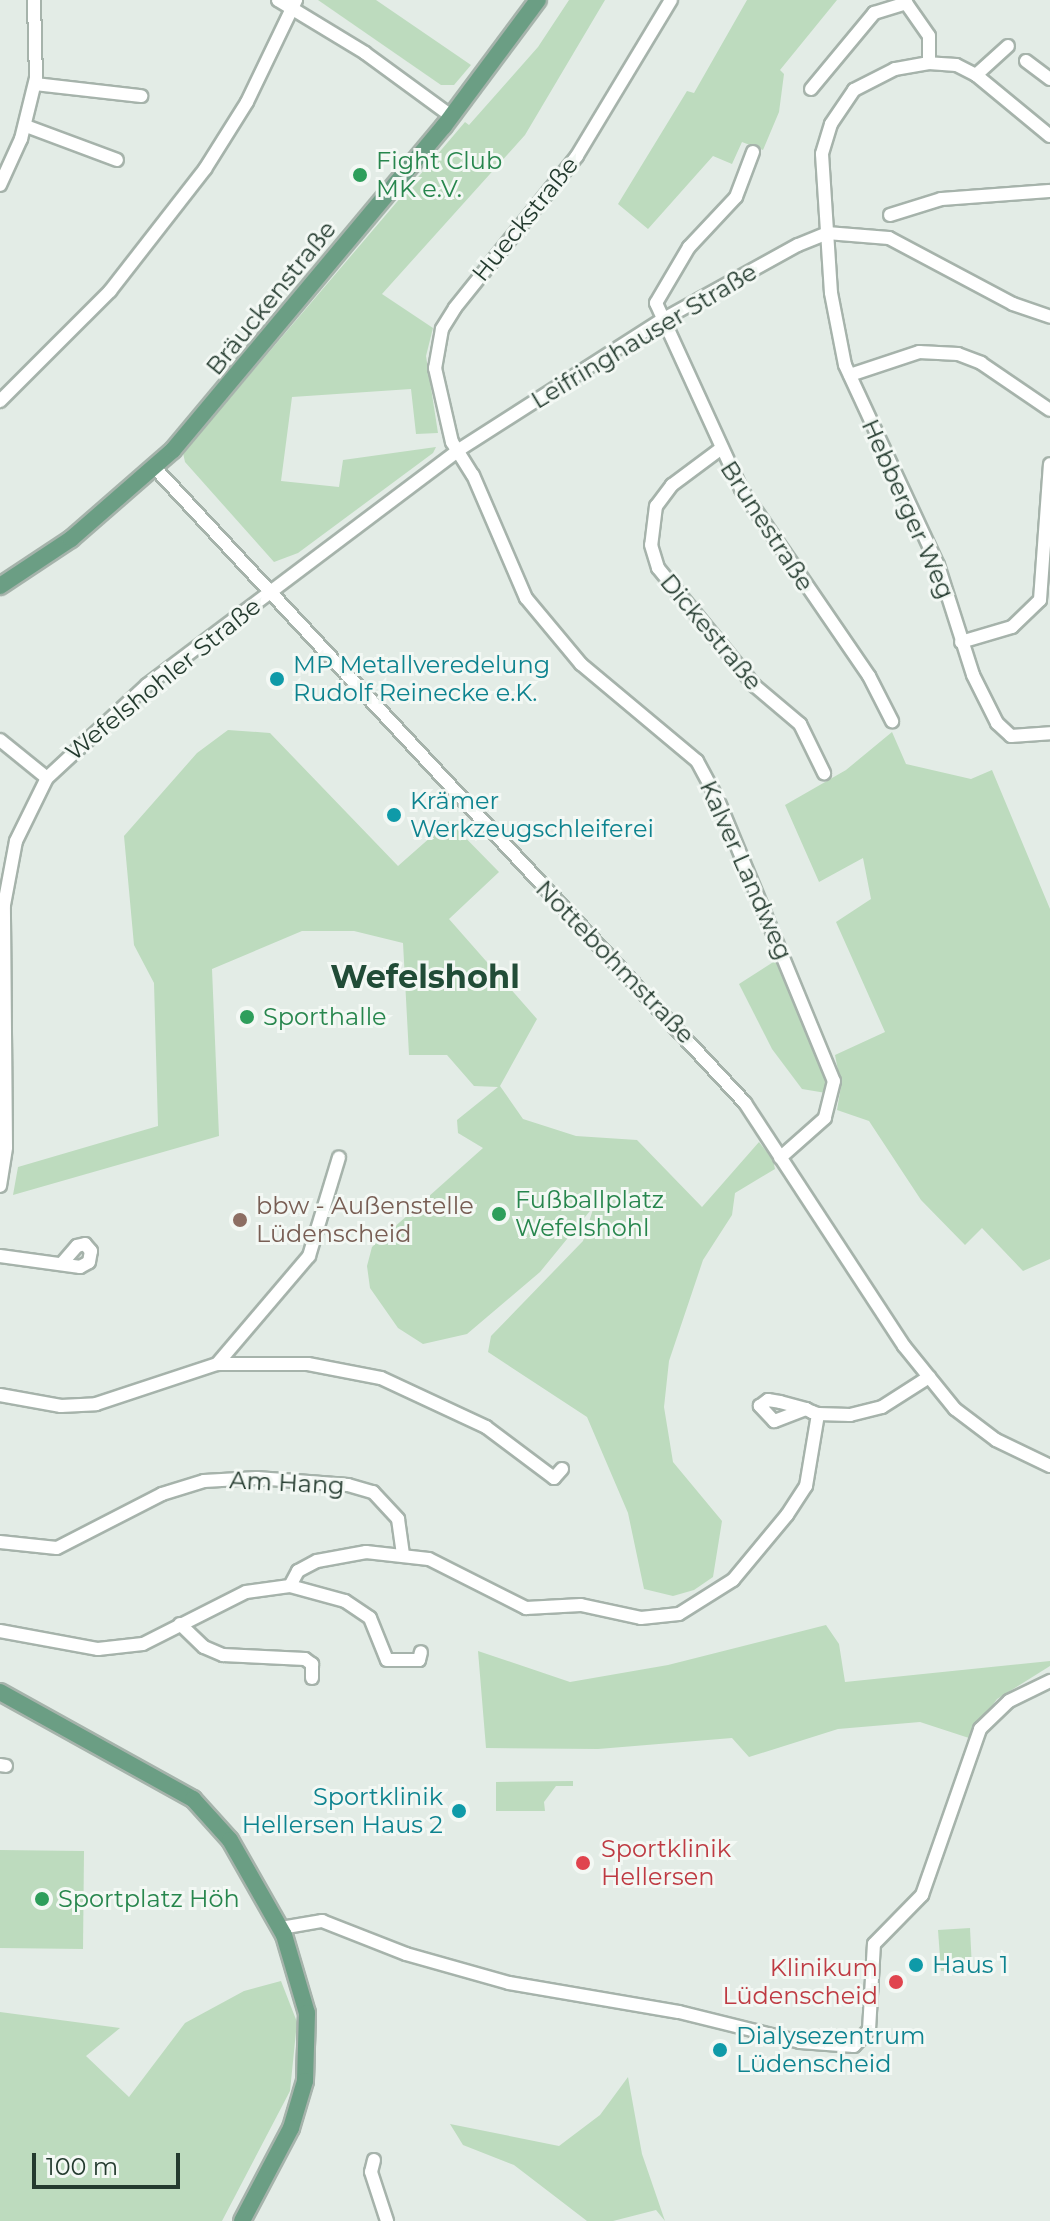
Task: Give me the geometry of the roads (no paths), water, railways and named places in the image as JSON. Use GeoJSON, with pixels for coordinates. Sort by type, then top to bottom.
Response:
{"type":"FeatureCollection","features":[{"type":"Feature","properties":{"kind":"main road","name":"Bräuckenstraße"},"geometry":{"type":"LineString","coordinates":[[0,586],[71,539],[155,468],[228,389],[451,116],[538,0]]}},
{"type":"Feature","properties":{"kind":"main road"},"geometry":{"type":"LineString","coordinates":[[0,1692],[193,1799],[230,1840],[281,1928],[307,2013],[305,2081],[291,2128],[242,2221]]}},
{"type":"Feature","properties":{"kind":"street"},"geometry":{"type":"LineString","coordinates":[[0,185],[26,126],[35,84],[34,0]]}},
{"type":"Feature","properties":{"kind":"street"},"geometry":{"type":"LineString","coordinates":[[278,0],[294,4],[451,116]]}},
{"type":"Feature","properties":{"kind":"street","name":"Hueckstraße"},"geometry":{"type":"LineString","coordinates":[[457,451],[435,368],[442,329],[577,156],[671,0]]}},
{"type":"Feature","properties":{"kind":"street"},"geometry":{"type":"LineString","coordinates":[[811,89],[874,13],[885,6],[908,1],[929,36],[929,63],[956,65],[976,75],[1050,136]]}},
{"type":"Feature","properties":{"kind":"street"},"geometry":{"type":"LineString","coordinates":[[0,401],[110,291],[205,169],[247,102],[294,4]]}},
{"type":"Feature","properties":{"kind":"street"},"geometry":{"type":"LineString","coordinates":[[976,75],[1008,46]]}},
{"type":"Feature","properties":{"kind":"street"},"geometry":{"type":"LineString","coordinates":[[1026,61],[1050,79]]}},
{"type":"Feature","properties":{"kind":"street","name":"Hebberger Weg"},"geometry":{"type":"LineString","coordinates":[[929,63],[875,78],[854,90],[840,107],[822,154],[834,321],[850,375],[938,565],[961,642],[1004,732],[1011,736],[1050,733]]}},
{"type":"Feature","properties":{"kind":"street"},"geometry":{"type":"LineString","coordinates":[[35,84],[141,96]]}},
{"type":"Feature","properties":{"kind":"street"},"geometry":{"type":"LineString","coordinates":[[26,126],[117,160]]}},
{"type":"Feature","properties":{"kind":"street"},"geometry":{"type":"LineString","coordinates":[[662,320],[656,303],[663,286],[689,247],[736,197],[753,152]]}},
{"type":"Feature","properties":{"kind":"street"},"geometry":{"type":"LineString","coordinates":[[890,215],[941,199],[1050,191]]}},
{"type":"Feature","properties":{"kind":"street"},"geometry":{"type":"LineString","coordinates":[[827,233],[889,238],[1013,304],[1050,317]]}},
{"type":"Feature","properties":{"kind":"street","name":"Leifringhauser Straße"},"geometry":{"type":"LineString","coordinates":[[270,591],[457,451],[662,320],[827,233]]}},
{"type":"Feature","properties":{"kind":"street","name":"Brunestraße"},"geometry":{"type":"LineString","coordinates":[[662,320],[719,450],[869,676],[892,721]]}},
{"type":"Feature","properties":{"kind":"street"},"geometry":{"type":"LineString","coordinates":[[850,375],[919,352],[958,354],[981,363],[1050,410]]}},
{"type":"Feature","properties":{"kind":"street","name":"Dickestraße"},"geometry":{"type":"LineString","coordinates":[[719,450],[687,472],[656,506],[651,545],[658,568],[755,686],[800,724],[824,773]]}},
{"type":"Feature","properties":{"kind":"street","name":"Kalver Landweg"},"geometry":{"type":"LineString","coordinates":[[457,451],[473,475],[526,598],[553,634],[697,761],[718,800],[834,1081],[825,1118],[780,1158]]}},
{"type":"Feature","properties":{"kind":"street"},"geometry":{"type":"LineString","coordinates":[[961,642],[1012,627],[1040,600],[1050,464]]}},
{"type":"Feature","properties":{"kind":"street","name":"Nottebohmstraße"},"geometry":{"type":"LineString","coordinates":[[155,468],[501,843],[676,1024],[745,1103],[929,1377],[955,1409],[996,1440],[1050,1466]]}},
{"type":"Feature","properties":{"kind":"street","name":"Wefelshohler Straße"},"geometry":{"type":"LineString","coordinates":[[0,1186],[6,1147],[5,886],[20,831],[47,778],[103,722],[270,591]]}},
{"type":"Feature","properties":{"kind":"street"},"geometry":{"type":"LineString","coordinates":[[0,740],[47,778]]}},
{"type":"Feature","properties":{"kind":"street"},"geometry":{"type":"LineString","coordinates":[[217,1364],[309,1256],[339,1157]]}},
{"type":"Feature","properties":{"kind":"street"},"geometry":{"type":"LineString","coordinates":[[0,1256],[63,1262]]}},
{"type":"Feature","properties":{"kind":"street"},"geometry":{"type":"LineString","coordinates":[[0,1395],[61,1406],[96,1404],[217,1364],[308,1364],[381,1378],[486,1427],[554,1478],[562,1469]]}},
{"type":"Feature","properties":{"kind":"street"},"geometry":{"type":"LineString","coordinates":[[290,1586],[298,1571],[317,1561],[366,1552],[403,1553],[456,1569],[526,1608],[581,1605],[641,1618],[679,1614],[707,1600],[748,1563],[806,1486],[812,1412],[882,1407],[929,1377]]}},
{"type":"Feature","properties":{"kind":"street","name":"Am Hang"},"geometry":{"type":"LineString","coordinates":[[0,1542],[57,1548],[162,1494],[204,1481],[257,1478],[348,1485],[373,1492],[398,1519],[403,1553]]}},
{"type":"Feature","properties":{"kind":"street"},"geometry":{"type":"LineString","coordinates":[[0,1631],[98,1649],[143,1644],[246,1592],[290,1586],[345,1601],[370,1618],[387,1660],[419,1660],[421,1652]]}},
{"type":"Feature","properties":{"kind":"street"},"geometry":{"type":"LineString","coordinates":[[180,1624],[204,1647],[223,1655],[305,1659],[312,1664],[312,1678]]}},
{"type":"Feature","properties":{"kind":"street"},"geometry":{"type":"LineString","coordinates":[[281,1928],[322,1921],[406,1954],[509,1983],[679,2012],[800,2042],[854,2046],[869,2030],[874,1944],[885,1928],[922,1895],[980,1729],[1009,1701],[1050,1681]]}},
{"type":"Feature","properties":{"kind":"street"},"geometry":{"type":"LineString","coordinates":[[374,2160],[371,2172],[387,2221]]}},
{"type":"Feature","properties":{"kind":"place","name":"Fight Club MK e.V."},"geometry":{"type":"Point","coordinates":[360,175]}},
{"type":"Feature","properties":{"kind":"place","name":"MP Metallveredelung Rudolf Reinecke e.K."},"geometry":{"type":"Point","coordinates":[277,679]}},
{"type":"Feature","properties":{"kind":"place","name":"Krämer Werkzeugschleiferei"},"geometry":{"type":"Point","coordinates":[394,815]}},
{"type":"Feature","properties":{"kind":"place","name":"Sporthalle"},"geometry":{"type":"Point","coordinates":[247,1017]}},
{"type":"Feature","properties":{"kind":"place","name":"Fußballplatz Wefelshohl"},"geometry":{"type":"Point","coordinates":[499,1214]}},
{"type":"Feature","properties":{"kind":"place","name":"bbw - Außenstelle Lüdenscheid"},"geometry":{"type":"Point","coordinates":[240,1220]}},
{"type":"Feature","properties":{"kind":"place","name":"Sportklinik Hellersen Haus 2"},"geometry":{"type":"Point","coordinates":[459,1811]}},
{"type":"Feature","properties":{"kind":"place","name":"Sportklinik Hellersen"},"geometry":{"type":"Point","coordinates":[583,1863]}},
{"type":"Feature","properties":{"kind":"place","name":"Sportplatz Höh"},"geometry":{"type":"Point","coordinates":[42,1899]}},
{"type":"Feature","properties":{"kind":"place","name":"Haus 1"},"geometry":{"type":"Point","coordinates":[916,1965]}},
{"type":"Feature","properties":{"kind":"place","name":"Klinikum Lüdenscheid"},"geometry":{"type":"Point","coordinates":[896,1982]}},
{"type":"Feature","properties":{"kind":"place","name":"Dialysezentrum Lüdenscheid"},"geometry":{"type":"Point","coordinates":[720,2050]}},
{"type":"Feature","properties":{"kind":"district","name":"Wefelshohl"},"geometry":{"type":"Point","coordinates":[425,977]}}]}
